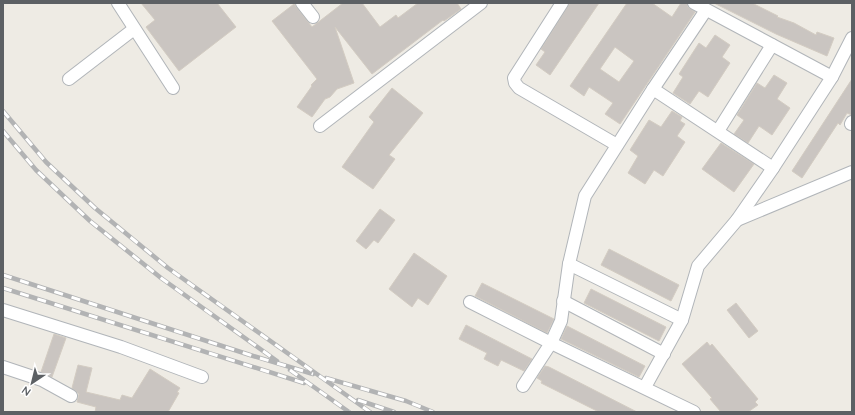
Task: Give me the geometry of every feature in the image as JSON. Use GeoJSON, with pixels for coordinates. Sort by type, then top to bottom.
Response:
{"type":"FeatureCollection","features":[{"type":"Feature","properties":{"kind":"street"},"geometry":{"type":"LineString","coordinates":[[118,3],[173,88]]}},
{"type":"Feature","properties":{"kind":"street"},"geometry":{"type":"LineString","coordinates":[[302,3],[313,17]]}},
{"type":"Feature","properties":{"kind":"street"},"geometry":{"type":"LineString","coordinates":[[320,126],[481,3]]}},
{"type":"Feature","properties":{"kind":"street"},"geometry":{"type":"LineString","coordinates":[[562,3],[514,78],[515,83],[520,88],[617,145]]}},
{"type":"Feature","properties":{"kind":"street"},"geometry":{"type":"LineString","coordinates":[[694,3],[832,76]]}},
{"type":"Feature","properties":{"kind":"street"},"geometry":{"type":"LineString","coordinates":[[523,386],[551,343],[561,321],[569,264],[585,196],[653,89],[706,10]]}},
{"type":"Feature","properties":{"kind":"street"},"geometry":{"type":"LineString","coordinates":[[70,79],[134,29]]}},
{"type":"Feature","properties":{"kind":"street"},"geometry":{"type":"LineString","coordinates":[[645,387],[682,320],[698,266],[737,220],[773,168],[832,76],[852,38]]}},
{"type":"Feature","properties":{"kind":"street"},"geometry":{"type":"LineString","coordinates":[[718,131],[772,45]]}},
{"type":"Feature","properties":{"kind":"street"},"geometry":{"type":"LineString","coordinates":[[653,89],[773,168]]}},
{"type":"Feature","properties":{"kind":"street"},"geometry":{"type":"LineString","coordinates":[[737,220],[852,172]]}},
{"type":"Feature","properties":{"kind":"street"},"geometry":{"type":"LineString","coordinates":[[569,264],[682,320]]}},
{"type":"Feature","properties":{"kind":"street"},"geometry":{"type":"LineString","coordinates":[[563,301],[664,354]]}},
{"type":"Feature","properties":{"kind":"street"},"geometry":{"type":"LineString","coordinates":[[470,302],[694,412]]}},
{"type":"Feature","properties":{"kind":"street"},"geometry":{"type":"LineString","coordinates":[[3,310],[120,347],[202,377]]}},
{"type":"Feature","properties":{"kind":"street"},"geometry":{"type":"LineString","coordinates":[[3,367],[42,380],[71,396]]}},
{"type":"Feature","properties":{"kind":"building"},"geometry":{"type":"Polygon","coordinates":[[[141,3],[217,3],[236,27],[179,71],[146,27],[155,20],[141,3]]]}},
{"type":"Feature","properties":{"kind":"building"},"geometry":{"type":"Polygon","coordinates":[[[343,3],[362,3],[380,27],[396,15],[398,18],[418,3],[457,3],[461,9],[444,21],[443,20],[372,74],[335,27],[354,83],[337,89],[330,97],[325,99],[312,117],[297,107],[312,86],[311,85],[317,79],[272,21],[294,4],[312,27],[343,3]]]}},
{"type":"Feature","properties":{"kind":"building"},"geometry":{"type":"Polygon","coordinates":[[[570,3],[599,3],[550,75],[536,65],[545,52],[541,49],[570,3]]]}},
{"type":"Feature","properties":{"kind":"building"},"geometry":{"type":"Polygon","coordinates":[[[627,3],[652,3],[672,17],[681,3],[687,3],[688,7],[695,12],[620,124],[605,114],[613,103],[589,87],[584,96],[570,86],[627,3]],[[615,47],[600,69],[619,82],[634,61],[615,47]]]}},
{"type":"Feature","properties":{"kind":"building"},"geometry":{"type":"Polygon","coordinates":[[[714,3],[752,3],[778,16],[777,17],[794,23],[816,35],[817,32],[834,38],[827,56],[776,34],[714,3]]]}},
{"type":"Feature","properties":{"kind":"building"},"geometry":{"type":"Polygon","coordinates":[[[715,35],[730,45],[722,57],[730,63],[708,97],[699,91],[690,104],[673,93],[683,77],[679,74],[699,43],[706,48],[715,35]]]}},
{"type":"Feature","properties":{"kind":"building"},"geometry":{"type":"Polygon","coordinates":[[[774,75],[787,83],[777,99],[790,108],[772,135],[759,126],[748,143],[734,134],[744,120],[737,115],[757,83],[765,88],[774,75]]]}},
{"type":"Feature","properties":{"kind":"building"},"geometry":{"type":"Polygon","coordinates":[[[852,79],[852,115],[847,113],[840,125],[838,123],[802,178],[792,171],[852,79]]]}},
{"type":"Feature","properties":{"kind":"building"},"geometry":{"type":"Polygon","coordinates":[[[392,88],[423,113],[389,155],[395,159],[373,189],[342,167],[374,122],[369,117],[392,88]]]}},
{"type":"Feature","properties":{"kind":"building"},"geometry":{"type":"Polygon","coordinates":[[[672,111],[682,117],[680,121],[685,124],[677,136],[685,142],[663,176],[654,170],[645,184],[628,173],[638,156],[630,150],[649,120],[661,127],[672,111]]]}},
{"type":"Feature","properties":{"kind":"building"},"geometry":{"type":"Polygon","coordinates":[[[721,143],[754,164],[734,192],[702,169],[721,143]]]}},
{"type":"Feature","properties":{"kind":"building"},"geometry":{"type":"Polygon","coordinates":[[[380,209],[395,220],[378,243],[374,240],[366,249],[356,241],[380,209]]]}},
{"type":"Feature","properties":{"kind":"building"},"geometry":{"type":"Polygon","coordinates":[[[609,249],[679,285],[671,301],[601,265],[609,249]]]}},
{"type":"Feature","properties":{"kind":"building"},"geometry":{"type":"Polygon","coordinates":[[[414,253],[447,276],[428,305],[418,298],[412,307],[389,289],[414,253]]]}},
{"type":"Feature","properties":{"kind":"building"},"geometry":{"type":"Polygon","coordinates":[[[482,283],[554,319],[547,333],[475,296],[482,283]]]}},
{"type":"Feature","properties":{"kind":"building"},"geometry":{"type":"Polygon","coordinates":[[[591,289],[666,327],[659,341],[584,303],[591,289]]]}},
{"type":"Feature","properties":{"kind":"building"},"geometry":{"type":"Polygon","coordinates":[[[736,303],[758,331],[749,338],[727,310],[736,303]]]}},
{"type":"Feature","properties":{"kind":"building"},"geometry":{"type":"Polygon","coordinates":[[[466,325],[532,359],[524,371],[501,360],[498,366],[484,359],[487,353],[459,339],[466,325]]]}},
{"type":"Feature","properties":{"kind":"building"},"geometry":{"type":"Polygon","coordinates":[[[567,326],[645,366],[639,377],[561,339],[567,326]]]}},
{"type":"Feature","properties":{"kind":"building"},"geometry":{"type":"Polygon","coordinates":[[[54,334],[66,338],[52,377],[41,372],[54,334]]]}},
{"type":"Feature","properties":{"kind":"building"},"geometry":{"type":"Polygon","coordinates":[[[707,342],[710,346],[712,344],[758,399],[755,402],[758,405],[748,412],[721,412],[710,399],[712,398],[682,364],[707,342]]]}},
{"type":"Feature","properties":{"kind":"building"},"geometry":{"type":"Polygon","coordinates":[[[78,365],[92,368],[86,392],[120,400],[122,395],[132,398],[150,369],[180,388],[177,392],[179,393],[168,412],[95,412],[96,407],[77,402],[79,394],[72,388],[78,365]]]}},
{"type":"Feature","properties":{"kind":"building"},"geometry":{"type":"Polygon","coordinates":[[[545,366],[637,412],[599,412],[541,383],[542,381],[537,378],[545,366]]]}},
{"type":"Feature","properties":{"kind":"railway"},"geometry":{"type":"LineString","coordinates":[[3,111],[46,162],[95,208],[168,268],[370,412]]}},
{"type":"Feature","properties":{"kind":"railway"},"geometry":{"type":"LineString","coordinates":[[3,131],[36,170],[90,221],[161,278],[277,361]]}},
{"type":"Feature","properties":{"kind":"railway"},"geometry":{"type":"LineString","coordinates":[[3,275],[313,374]]}},
{"type":"Feature","properties":{"kind":"railway"},"geometry":{"type":"LineString","coordinates":[[3,288],[304,383]]}},
{"type":"Feature","properties":{"kind":"railway"},"geometry":{"type":"LineString","coordinates":[[290,370],[349,412]]}},
{"type":"Feature","properties":{"kind":"railway"},"geometry":{"type":"LineString","coordinates":[[326,378],[406,401],[433,412]]}},
{"type":"Feature","properties":{"kind":"railway"},"geometry":{"type":"LineString","coordinates":[[358,400],[394,412]]}}]}
